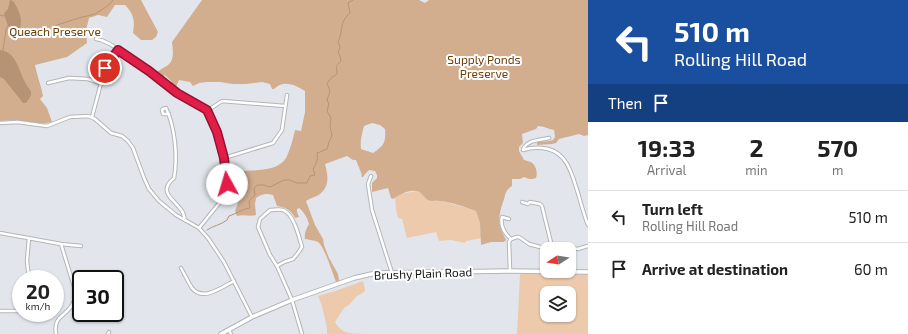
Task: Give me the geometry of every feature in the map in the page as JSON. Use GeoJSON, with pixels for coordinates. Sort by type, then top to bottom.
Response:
{"type":"FeatureCollection","features":[{"type":"Feature","properties":{"kind":"main road","name":"Brushy Plain Road"},"geometry":{"type":"LineString","coordinates":[[221,334],[252,317],[292,300],[376,273],[540,271]]}},
{"type":"Feature","properties":{"kind":"main road","name":"Brushy Plain Road"},"geometry":{"type":"LineString","coordinates":[[576,272],[588,272]]}},
{"type":"Feature","properties":{"kind":"street"},"geometry":{"type":"LineString","coordinates":[[96,39],[110,44],[149,71],[177,93],[207,110],[217,132],[224,158],[227,184],[221,201],[199,228]]}},
{"type":"Feature","properties":{"kind":"street"},"geometry":{"type":"LineString","coordinates":[[92,117],[105,68],[118,50]]}},
{"type":"Feature","properties":{"kind":"street"},"geometry":{"type":"LineString","coordinates":[[48,84],[69,78],[88,79],[100,83]]}},
{"type":"Feature","properties":{"kind":"street"},"geometry":{"type":"LineString","coordinates":[[224,158],[273,143],[282,130],[287,95]]}},
{"type":"Feature","properties":{"kind":"street"},"geometry":{"type":"LineString","coordinates":[[207,110],[222,101],[285,106]]}},
{"type":"Feature","properties":{"kind":"street"},"geometry":{"type":"LineString","coordinates":[[169,114],[173,132],[176,166],[174,178],[167,186],[168,194],[171,200],[183,212],[185,220]]}},
{"type":"Feature","properties":{"kind":"street"},"geometry":{"type":"LineString","coordinates":[[0,123],[18,122],[47,126],[70,117],[92,117],[111,133],[122,136],[133,148],[144,178],[150,189],[162,204],[176,215],[204,232],[217,250],[252,317]]}},
{"type":"Feature","properties":{"kind":"street"},"geometry":{"type":"LineString","coordinates":[[549,138],[529,143],[523,149],[534,147],[543,148],[557,153],[564,159],[570,169],[588,225]]}},
{"type":"Feature","properties":{"kind":"street"},"geometry":{"type":"LineString","coordinates":[[371,176],[368,184],[372,210],[392,273]]}},
{"type":"Feature","properties":{"kind":"street"},"geometry":{"type":"LineString","coordinates":[[522,202],[528,204],[530,202],[540,204],[542,206],[552,242]]}},
{"type":"Feature","properties":{"kind":"street"},"geometry":{"type":"LineString","coordinates":[[277,266],[293,259],[302,247],[297,231],[289,215],[283,210],[270,210],[260,219],[258,227],[292,300],[302,334]]}},
{"type":"Feature","properties":{"kind":"street"},"geometry":{"type":"LineString","coordinates":[[509,219],[502,217],[501,222],[505,233],[510,240]]}},
{"type":"Feature","properties":{"kind":"street"},"geometry":{"type":"LineString","coordinates":[[0,233],[81,246]]}},
{"type":"Feature","properties":{"kind":"street"},"geometry":{"type":"LineString","coordinates":[[510,271],[508,242],[510,240],[519,237],[525,242],[540,247]]}},
{"type":"Feature","properties":{"kind":"street"},"geometry":{"type":"LineString","coordinates":[[28,270],[27,261],[29,238]]}},
{"type":"Feature","properties":{"kind":"street"},"geometry":{"type":"LineString","coordinates":[[56,334],[55,328],[58,318],[72,306],[76,293],[61,244]]}},
{"type":"Feature","properties":{"kind":"street"},"geometry":{"type":"LineString","coordinates":[[576,249],[588,246]]}},
{"type":"Feature","properties":{"kind":"street"},"geometry":{"type":"LineString","coordinates":[[181,268],[192,287],[199,293],[209,294],[234,281]]}},
{"type":"Feature","properties":{"kind":"street"},"geometry":{"type":"LineString","coordinates":[[0,311],[12,311]]}},
{"type":"Feature","properties":{"kind":"street"},"geometry":{"type":"LineString","coordinates":[[229,330],[231,334]]}},
{"type":"Feature","properties":{"kind":"shaded area"},"geometry":{"type":"Polygon","coordinates":[[[10,0],[15,4],[21,18],[20,29],[15,31],[8,26],[4,14],[8,9],[10,0]]]}},
{"type":"Feature","properties":{"kind":"shaded area"},"geometry":{"type":"Polygon","coordinates":[[[0,50],[10,54],[17,63],[31,93],[30,98],[26,103],[23,103],[4,79],[0,77],[0,50]]]}},
{"type":"Feature","properties":{"kind":"shaded area"},"geometry":{"type":"Polygon","coordinates":[[[417,191],[431,201],[442,201],[476,211],[480,223],[481,238],[466,241],[465,243],[451,240],[439,241],[436,232],[407,238],[402,219],[398,218],[395,198],[400,194],[417,191]]]}},
{"type":"Feature","properties":{"kind":"shaded area"},"geometry":{"type":"Polygon","coordinates":[[[520,274],[540,274],[540,278],[576,278],[576,274],[588,274],[588,334],[517,334],[520,274]]]}},
{"type":"Feature","properties":{"kind":"shaded area"},"geometry":{"type":"Polygon","coordinates":[[[363,281],[364,292],[357,296],[344,308],[335,322],[343,331],[363,334],[327,334],[322,306],[318,296],[363,281]]]}},
{"type":"Feature","properties":{"kind":"green space","name":"Queach Preserve"},"geometry":{"type":"Polygon","coordinates":[[[0,0],[141,0],[158,32],[156,37],[152,40],[141,40],[133,33],[133,18],[125,5],[115,5],[107,17],[98,15],[89,18],[86,30],[87,43],[67,57],[35,65],[43,96],[40,99],[47,108],[52,122],[40,124],[16,120],[0,121],[0,0]]]}},
{"type":"Feature","properties":{"kind":"green space","name":"Supply Ponds Preserve"},"geometry":{"type":"Polygon","coordinates":[[[202,0],[419,0],[425,3],[429,0],[588,0],[588,135],[584,136],[579,134],[559,139],[556,143],[537,145],[537,142],[553,140],[555,137],[554,130],[538,126],[536,129],[522,134],[523,143],[519,147],[519,151],[524,160],[531,162],[534,165],[537,176],[533,179],[524,177],[520,179],[512,179],[512,186],[506,193],[499,220],[506,240],[504,242],[491,242],[481,245],[480,223],[476,211],[449,202],[430,201],[418,191],[407,192],[393,199],[391,198],[388,188],[372,192],[372,183],[377,178],[375,171],[369,170],[362,177],[356,160],[353,160],[347,156],[325,164],[327,184],[320,194],[306,201],[315,225],[323,239],[329,258],[338,274],[339,281],[336,282],[326,254],[318,242],[305,239],[309,224],[305,215],[299,208],[297,209],[297,212],[299,217],[295,218],[288,209],[277,206],[273,195],[266,194],[256,198],[256,215],[237,216],[235,211],[238,204],[240,184],[244,180],[244,171],[273,168],[286,158],[295,130],[301,131],[305,112],[305,91],[290,84],[281,84],[272,89],[270,84],[262,82],[233,84],[206,82],[193,86],[190,82],[179,80],[175,89],[170,85],[172,82],[165,75],[162,78],[156,73],[168,65],[172,60],[172,42],[202,0]],[[372,123],[364,126],[361,149],[373,153],[382,146],[385,141],[385,129],[380,125],[372,123]]]}},
{"type":"Feature","properties":{"kind":"waterway"},"geometry":{"type":"LineString","coordinates":[[55,28],[57,25],[95,14],[109,5],[113,0]]}},
{"type":"Feature","properties":{"kind":"waterway"},"geometry":{"type":"LineString","coordinates":[[207,230],[225,222],[229,216],[244,209],[250,208],[249,201],[255,195],[254,189],[257,185],[270,187],[284,180],[290,180],[297,183],[307,183],[310,176],[315,175],[313,169],[317,161],[317,153],[327,149],[332,136],[330,126],[331,118],[327,111],[329,104],[327,100],[330,92],[327,84],[331,78],[337,74],[336,66],[341,61],[338,53],[340,47],[338,42],[344,20],[350,13],[348,3],[353,0]]}},
{"type":"Feature","properties":{"kind":"waterway"},"geometry":{"type":"LineString","coordinates":[[0,15],[4,16]]}},
{"type":"Feature","properties":{"kind":"waterway"},"geometry":{"type":"LineString","coordinates":[[3,50],[8,26]]}},
{"type":"Feature","properties":{"kind":"route"},"geometry":{"type":"LineString","coordinates":[[105,68],[118,50],[149,71],[171,89],[207,110],[217,132],[224,158],[227,184]]}}]}
